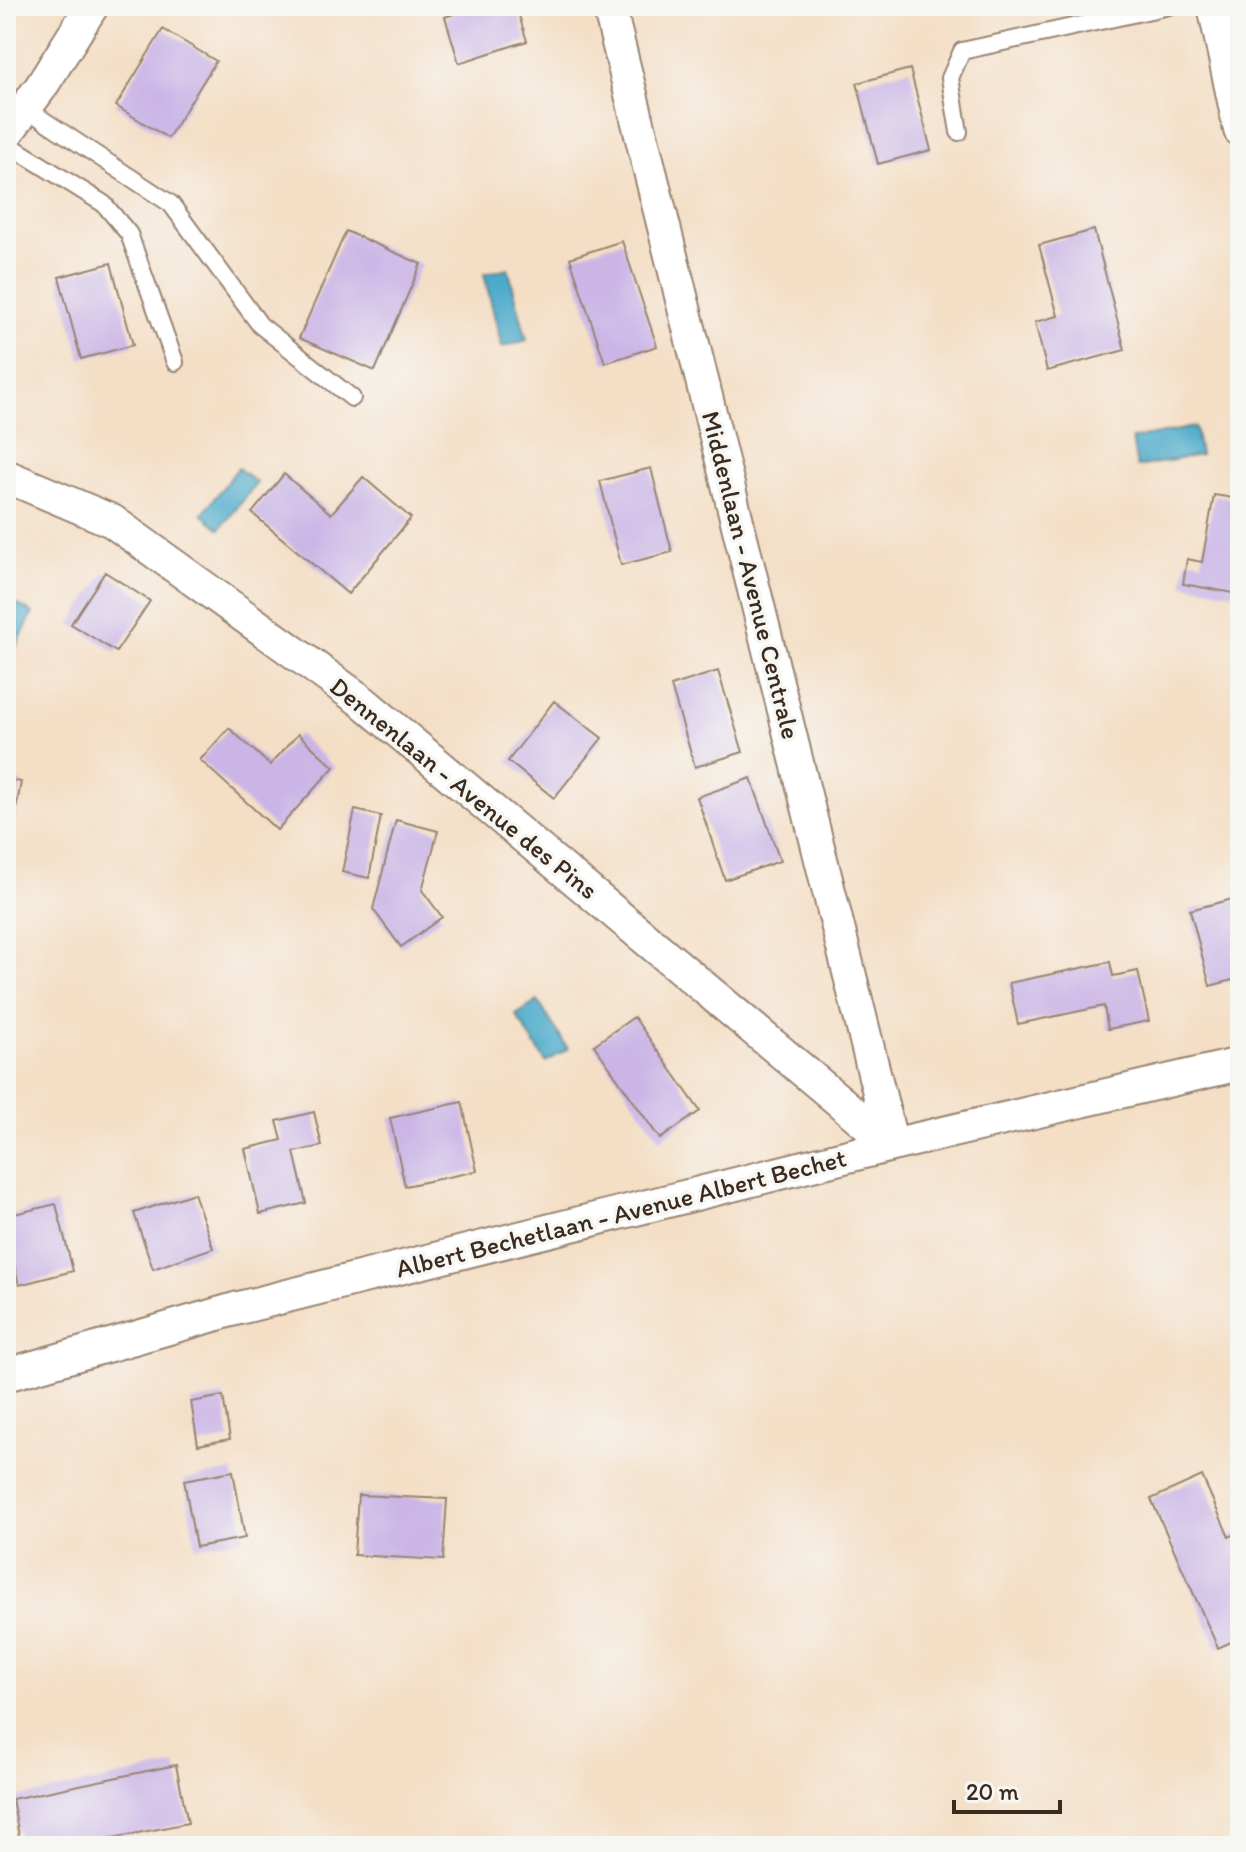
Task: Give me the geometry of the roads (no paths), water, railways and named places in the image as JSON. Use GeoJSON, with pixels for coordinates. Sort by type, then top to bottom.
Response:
{"type":"FeatureCollection","features":[{"type":"Feature","properties":{"kind":"street"},"geometry":{"type":"LineString","coordinates":[[6,134],[41,87],[92,6]]}},
{"type":"Feature","properties":{"kind":"street","name":"Middenlaan - Avenue Centrale"},"geometry":{"type":"LineString","coordinates":[[609,6],[892,1145]]}},
{"type":"Feature","properties":{"kind":"street"},"geometry":{"type":"LineString","coordinates":[[1214,6],[1240,130]]}},
{"type":"Feature","properties":{"kind":"street","name":"Dennenlaan - Avenue des Pins"},"geometry":{"type":"LineString","coordinates":[[6,476],[112,521],[363,702],[892,1145]]}},
{"type":"Feature","properties":{"kind":"street","name":"Albert Bechetlaan - Avenue Albert Bechet"},"geometry":{"type":"LineString","coordinates":[[6,1375],[235,1309],[892,1145],[1240,1064]]}},
{"type":"Feature","properties":{"kind":"lane"},"geometry":{"type":"LineString","coordinates":[[959,132],[950,78],[962,51],[1169,6]]}},
{"type":"Feature","properties":{"kind":"lane"},"geometry":{"type":"LineString","coordinates":[[25,108],[171,204],[260,325],[352,398]]}},
{"type":"Feature","properties":{"kind":"lane"},"geometry":{"type":"LineString","coordinates":[[6,143],[104,204],[129,234],[175,362]]}},
{"type":"Feature","properties":{"kind":"water"},"geometry":{"type":"Polygon","coordinates":[[[508,268],[527,340],[502,347],[484,274],[508,268]]]}},
{"type":"Feature","properties":{"kind":"water"},"geometry":{"type":"Polygon","coordinates":[[[1195,427],[1200,455],[1137,467],[1132,439],[1195,427]]]}},
{"type":"Feature","properties":{"kind":"water"},"geometry":{"type":"Polygon","coordinates":[[[238,468],[257,483],[220,529],[202,514],[238,468]]]}},
{"type":"Feature","properties":{"kind":"water"},"geometry":{"type":"Polygon","coordinates":[[[13,602],[33,613],[10,659],[6,657],[6,615],[13,602]]]}},
{"type":"Feature","properties":{"kind":"water"},"geometry":{"type":"Polygon","coordinates":[[[538,1001],[568,1049],[546,1062],[516,1015],[538,1001]]]}}]}
